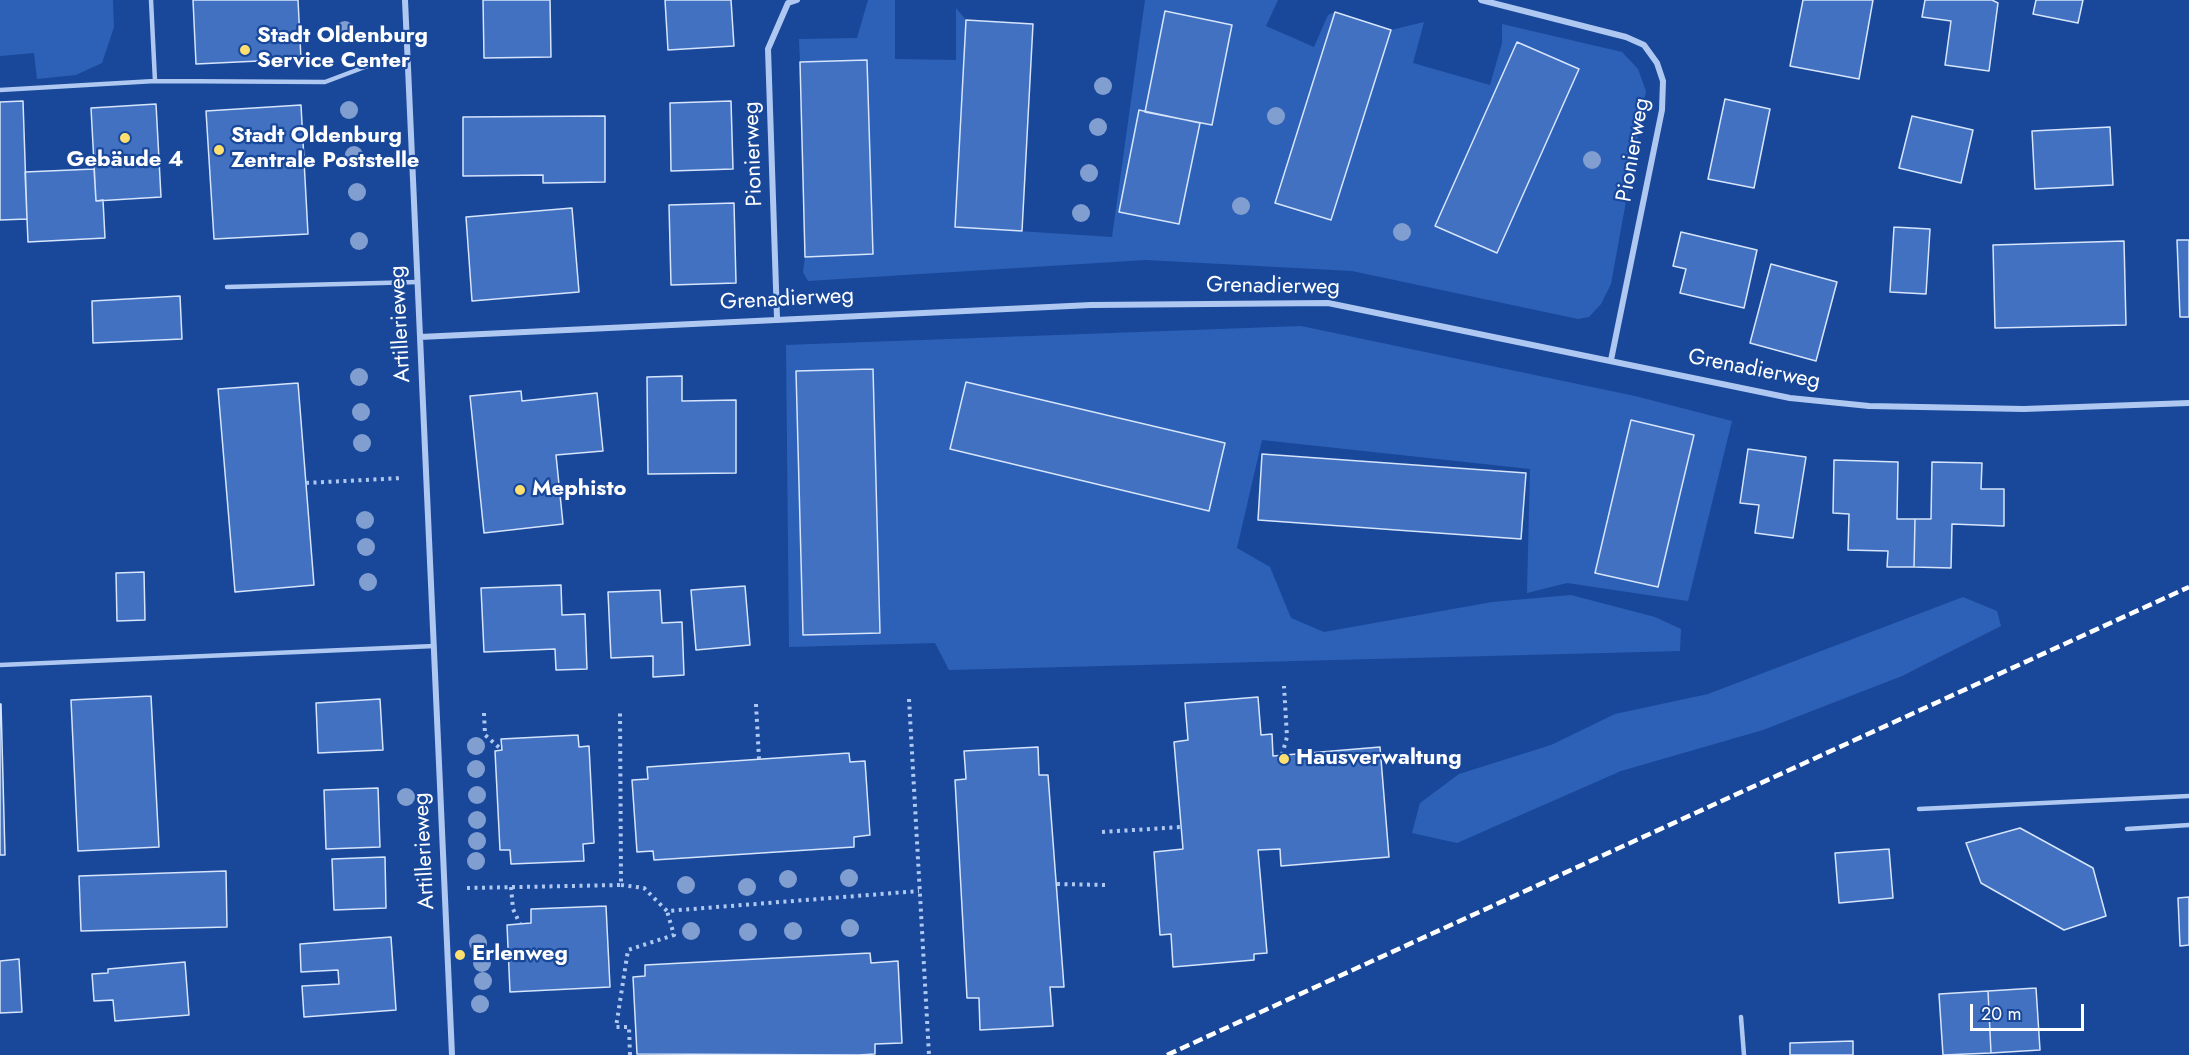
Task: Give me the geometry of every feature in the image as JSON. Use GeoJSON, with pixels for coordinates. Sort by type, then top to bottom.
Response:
{"type":"FeatureCollection","features":[{"type":"Feature","properties":{"kind":"street","name":"Artillerieweg"},"geometry":{"type":"LineString","coordinates":[[405,0],[452,1055]]}},
{"type":"Feature","properties":{"kind":"street","name":"Pionierweg"},"geometry":{"type":"LineString","coordinates":[[777,318],[768,50],[788,3],[797,0]]}},
{"type":"Feature","properties":{"kind":"street","name":"Pionierweg"},"geometry":{"type":"LineString","coordinates":[[1481,0],[1626,37],[1644,45],[1657,63],[1663,81],[1662,110],[1611,360]]}},
{"type":"Feature","properties":{"kind":"street","name":"Grenadierweg"},"geometry":{"type":"LineString","coordinates":[[420,337],[777,318],[1091,305],[1328,303],[1790,398],[1869,406],[2024,409],[2189,403]]}},
{"type":"Feature","properties":{"kind":"lane"},"geometry":{"type":"LineString","coordinates":[[151,0],[155,81]]}},
{"type":"Feature","properties":{"kind":"lane"},"geometry":{"type":"LineString","coordinates":[[0,90],[155,81],[326,82],[386,59],[408,61]]}},
{"type":"Feature","properties":{"kind":"lane"},"geometry":{"type":"LineString","coordinates":[[227,287],[418,282]]}},
{"type":"Feature","properties":{"kind":"lane"},"geometry":{"type":"LineString","coordinates":[[0,665],[434,646]]}},
{"type":"Feature","properties":{"kind":"lane"},"geometry":{"type":"LineString","coordinates":[[1919,809],[2189,796]]}},
{"type":"Feature","properties":{"kind":"lane"},"geometry":{"type":"LineString","coordinates":[[2127,829],[2189,825]]}},
{"type":"Feature","properties":{"kind":"lane"},"geometry":{"type":"LineString","coordinates":[[1741,1017],[1744,1055]]}},
{"type":"Feature","properties":{"kind":"path"},"geometry":{"type":"LineString","coordinates":[[306,483],[404,478]]}},
{"type":"Feature","properties":{"kind":"path"},"geometry":{"type":"LineString","coordinates":[[1282,755],[1287,737],[1284,686]]}},
{"type":"Feature","properties":{"kind":"path"},"geometry":{"type":"LineString","coordinates":[[909,699],[929,1055]]}},
{"type":"Feature","properties":{"kind":"path"},"geometry":{"type":"LineString","coordinates":[[756,704],[759,759]]}},
{"type":"Feature","properties":{"kind":"path"},"geometry":{"type":"LineString","coordinates":[[620,709],[621,885]]}},
{"type":"Feature","properties":{"kind":"path"},"geometry":{"type":"LineString","coordinates":[[484,713],[484,735],[502,750]]}},
{"type":"Feature","properties":{"kind":"path"},"geometry":{"type":"LineString","coordinates":[[1102,832],[1181,827]]}},
{"type":"Feature","properties":{"kind":"path"},"geometry":{"type":"LineString","coordinates":[[1057,884],[1106,885]]}},
{"type":"Feature","properties":{"kind":"path"},"geometry":{"type":"LineString","coordinates":[[467,888],[621,885],[644,888],[667,911],[674,935],[628,951],[616,1027],[629,1027],[630,1055]]}},
{"type":"Feature","properties":{"kind":"path"},"geometry":{"type":"LineString","coordinates":[[511,887],[513,909],[520,924]]}},
{"type":"Feature","properties":{"kind":"path"},"geometry":{"type":"LineString","coordinates":[[667,911],[919,891]]}},
{"type":"Feature","properties":{"kind":"shaded area"},"geometry":{"type":"Polygon","coordinates":[[[0,0],[113,0],[114,27],[102,63],[76,75],[37,79],[34,53],[0,56],[0,0]]]}},
{"type":"Feature","properties":{"kind":"shaded area"},"geometry":{"type":"Polygon","coordinates":[[[868,0],[895,0],[895,59],[956,60],[956,8],[966,20],[955,227],[1112,237],[1145,0],[1278,0],[1266,26],[1314,47],[1328,15],[1335,12],[1275,203],[1331,220],[1391,30],[1424,22],[1413,63],[1490,85],[1502,43],[1502,24],[1622,52],[1638,69],[1646,91],[1611,284],[1601,304],[1589,317],[1578,319],[1352,271],[1146,260],[808,281],[803,272],[805,257],[873,254],[867,60],[800,62],[799,39],[857,38],[868,0]],[[1165,11],[1145,112],[1139,111],[1119,212],[1179,224],[1200,123],[1212,124],[1232,25],[1165,11]],[[1517,42],[1435,226],[1496,253],[1579,69],[1517,42]]]}},
{"type":"Feature","properties":{"kind":"shaded area"},"geometry":{"type":"Polygon","coordinates":[[[1301,326],[1635,396],[1732,421],[1688,601],[1567,583],[1527,593],[1530,469],[1262,440],[1237,548],[1270,567],[1291,618],[1324,632],[1492,602],[1571,595],[1655,617],[1681,629],[1680,651],[949,670],[935,643],[789,647],[786,345],[1301,326]],[[873,369],[796,371],[803,635],[880,632],[873,369]],[[966,382],[950,449],[1209,510],[1225,443],[966,382]],[[1632,420],[1595,572],[1658,587],[1694,435],[1632,420]]]}},
{"type":"Feature","properties":{"kind":"shaded area"},"geometry":{"type":"Polygon","coordinates":[[[1963,597],[1997,611],[2001,626],[1902,676],[1763,730],[1621,771],[1457,843],[1412,833],[1420,803],[1459,774],[1551,745],[1615,714],[1708,694],[1963,597]]]}},
{"type":"Feature","properties":{"kind":"building"},"geometry":{"type":"Polygon","coordinates":[[[193,0],[298,0],[301,59],[196,64],[193,0]]]}},
{"type":"Feature","properties":{"kind":"building"},"geometry":{"type":"Polygon","coordinates":[[[483,0],[550,0],[551,57],[484,58],[483,0]]]}},
{"type":"Feature","properties":{"kind":"building"},"geometry":{"type":"Polygon","coordinates":[[[665,0],[731,0],[734,46],[668,50],[665,0]]]}},
{"type":"Feature","properties":{"kind":"building"},"geometry":{"type":"Polygon","coordinates":[[[1803,0],[1873,0],[1859,79],[1790,66],[1803,0]]]}},
{"type":"Feature","properties":{"kind":"building"},"geometry":{"type":"Polygon","coordinates":[[[1925,0],[1992,0],[1998,3],[1989,71],[1945,65],[1951,21],[1922,17],[1925,0]]]}},
{"type":"Feature","properties":{"kind":"building"},"geometry":{"type":"Polygon","coordinates":[[[2036,0],[2083,0],[2078,23],[2033,14],[2036,0]]]}},
{"type":"Feature","properties":{"kind":"building"},"geometry":{"type":"Polygon","coordinates":[[[1165,11],[1232,25],[1212,125],[1145,112],[1165,11]]]}},
{"type":"Feature","properties":{"kind":"building"},"geometry":{"type":"Polygon","coordinates":[[[1335,12],[1391,30],[1331,220],[1275,203],[1335,12]]]}},
{"type":"Feature","properties":{"kind":"building"},"geometry":{"type":"Polygon","coordinates":[[[966,20],[1033,24],[1022,231],[955,227],[966,20]]]}},
{"type":"Feature","properties":{"kind":"building"},"geometry":{"type":"Polygon","coordinates":[[[1517,42],[1579,69],[1497,253],[1435,226],[1517,42]]]}},
{"type":"Feature","properties":{"kind":"building"},"geometry":{"type":"Polygon","coordinates":[[[867,60],[873,254],[805,257],[800,62],[867,60]]]}},
{"type":"Feature","properties":{"kind":"building"},"geometry":{"type":"Polygon","coordinates":[[[1725,99],[1770,109],[1754,188],[1708,179],[1725,99]]]}},
{"type":"Feature","properties":{"kind":"building"},"geometry":{"type":"Polygon","coordinates":[[[23,101],[27,219],[0,220],[0,102],[23,101]]]}},
{"type":"Feature","properties":{"kind":"building"},"geometry":{"type":"Polygon","coordinates":[[[731,101],[733,169],[671,171],[670,103],[731,101]]]}},
{"type":"Feature","properties":{"kind":"building","name":"Gebäude 4"},"geometry":{"type":"Polygon","coordinates":[[[156,104],[161,197],[96,201],[91,108],[156,104]]]}},
{"type":"Feature","properties":{"kind":"building"},"geometry":{"type":"Polygon","coordinates":[[[301,105],[308,234],[214,239],[206,111],[301,105]]]}},
{"type":"Feature","properties":{"kind":"building"},"geometry":{"type":"Polygon","coordinates":[[[1139,110],[1200,123],[1179,224],[1119,212],[1139,110]]]}},
{"type":"Feature","properties":{"kind":"building"},"geometry":{"type":"Polygon","coordinates":[[[605,116],[605,182],[543,183],[543,175],[463,176],[463,117],[605,116]]]}},
{"type":"Feature","properties":{"kind":"building"},"geometry":{"type":"Polygon","coordinates":[[[1912,116],[1973,130],[1961,183],[1899,168],[1912,116]]]}},
{"type":"Feature","properties":{"kind":"building"},"geometry":{"type":"Polygon","coordinates":[[[2110,127],[2113,185],[2035,189],[2032,131],[2110,127]]]}},
{"type":"Feature","properties":{"kind":"building"},"geometry":{"type":"Polygon","coordinates":[[[94,169],[96,201],[103,200],[105,238],[28,242],[25,172],[94,169]]]}},
{"type":"Feature","properties":{"kind":"building"},"geometry":{"type":"Polygon","coordinates":[[[734,203],[736,283],[671,285],[669,205],[734,203]]]}},
{"type":"Feature","properties":{"kind":"building"},"geometry":{"type":"Polygon","coordinates":[[[572,208],[579,292],[472,301],[466,217],[572,208]]]}},
{"type":"Feature","properties":{"kind":"building"},"geometry":{"type":"Polygon","coordinates":[[[1894,227],[1930,229],[1926,294],[1890,292],[1894,227]]]}},
{"type":"Feature","properties":{"kind":"building"},"geometry":{"type":"Polygon","coordinates":[[[1681,232],[1757,250],[1744,308],[1680,293],[1686,269],[1673,266],[1681,232]]]}},
{"type":"Feature","properties":{"kind":"building"},"geometry":{"type":"Polygon","coordinates":[[[2177,240],[2189,240],[2189,317],[2180,317],[2177,240]]]}},
{"type":"Feature","properties":{"kind":"building"},"geometry":{"type":"Polygon","coordinates":[[[2124,241],[2126,325],[1995,328],[1993,245],[2124,241]]]}},
{"type":"Feature","properties":{"kind":"building"},"geometry":{"type":"Polygon","coordinates":[[[1771,264],[1837,282],[1816,361],[1750,343],[1771,264]]]}},
{"type":"Feature","properties":{"kind":"building"},"geometry":{"type":"Polygon","coordinates":[[[180,296],[182,339],[93,343],[92,301],[180,296]]]}},
{"type":"Feature","properties":{"kind":"building"},"geometry":{"type":"Polygon","coordinates":[[[873,369],[880,633],[803,635],[796,371],[873,369]]]}},
{"type":"Feature","properties":{"kind":"building"},"geometry":{"type":"Polygon","coordinates":[[[682,376],[682,401],[736,400],[736,473],[648,474],[647,377],[682,376]]]}},
{"type":"Feature","properties":{"kind":"building"},"geometry":{"type":"Polygon","coordinates":[[[966,382],[1225,443],[1209,511],[950,449],[966,382]]]}},
{"type":"Feature","properties":{"kind":"building"},"geometry":{"type":"Polygon","coordinates":[[[298,383],[314,585],[235,592],[218,389],[298,383]]]}},
{"type":"Feature","properties":{"kind":"building","name":"Mephisto"},"geometry":{"type":"Polygon","coordinates":[[[521,391],[522,401],[597,393],[603,451],[556,455],[563,524],[484,533],[470,396],[521,391]]]}},
{"type":"Feature","properties":{"kind":"building"},"geometry":{"type":"Polygon","coordinates":[[[1631,420],[1694,435],[1658,587],[1595,573],[1631,420]]]}},
{"type":"Feature","properties":{"kind":"building"},"geometry":{"type":"Polygon","coordinates":[[[1748,449],[1806,457],[1793,538],[1755,533],[1759,505],[1740,503],[1748,449]]]}},
{"type":"Feature","properties":{"kind":"building"},"geometry":{"type":"Polygon","coordinates":[[[1262,454],[1526,473],[1521,539],[1258,520],[1262,454]]]}},
{"type":"Feature","properties":{"kind":"building"},"geometry":{"type":"Polygon","coordinates":[[[1834,460],[1898,462],[1897,519],[1915,519],[1914,567],[1887,567],[1888,551],[1848,550],[1849,514],[1833,513],[1834,460]]]}},
{"type":"Feature","properties":{"kind":"building"},"geometry":{"type":"Polygon","coordinates":[[[1932,462],[1982,463],[1981,489],[2004,489],[2004,526],[1952,524],[1951,568],[1914,567],[1915,519],[1931,519],[1932,462]]]}},
{"type":"Feature","properties":{"kind":"building"},"geometry":{"type":"Polygon","coordinates":[[[144,572],[145,620],[117,621],[116,573],[144,572]]]}},
{"type":"Feature","properties":{"kind":"building"},"geometry":{"type":"Polygon","coordinates":[[[561,585],[562,615],[585,614],[587,669],[556,670],[555,649],[484,652],[481,588],[561,585]]]}},
{"type":"Feature","properties":{"kind":"building"},"geometry":{"type":"Polygon","coordinates":[[[745,586],[750,645],[696,650],[691,590],[745,586]]]}},
{"type":"Feature","properties":{"kind":"building"},"geometry":{"type":"Polygon","coordinates":[[[660,590],[662,623],[682,622],[684,675],[653,677],[653,656],[611,658],[608,592],[660,590]]]}},
{"type":"Feature","properties":{"kind":"building"},"geometry":{"type":"Polygon","coordinates":[[[151,696],[159,847],[78,851],[71,700],[151,696]]]}},
{"type":"Feature","properties":{"kind":"building"},"geometry":{"type":"Polygon","coordinates":[[[1258,697],[1261,735],[1272,734],[1273,756],[1380,747],[1389,857],[1281,866],[1280,849],[1258,850],[1267,953],[1254,954],[1254,960],[1173,967],[1171,934],[1160,935],[1154,852],[1183,849],[1174,742],[1188,740],[1185,703],[1258,697]]]}},
{"type":"Feature","properties":{"kind":"building"},"geometry":{"type":"Polygon","coordinates":[[[380,699],[383,750],[318,753],[316,703],[380,699]]]}},
{"type":"Feature","properties":{"kind":"building"},"geometry":{"type":"Polygon","coordinates":[[[1,704],[5,855],[0,855],[1,704]]]}},
{"type":"Feature","properties":{"kind":"building"},"geometry":{"type":"Polygon","coordinates":[[[578,735],[579,747],[589,746],[594,843],[583,844],[584,861],[511,864],[510,850],[500,850],[495,751],[502,750],[501,739],[578,735]]]}},
{"type":"Feature","properties":{"kind":"building"},"geometry":{"type":"Polygon","coordinates":[[[1038,747],[1039,775],[1048,775],[1064,987],[1050,987],[1053,1026],[980,1030],[979,998],[967,998],[955,780],[966,779],[964,751],[1038,747]]]}},
{"type":"Feature","properties":{"kind":"building"},"geometry":{"type":"Polygon","coordinates":[[[849,753],[850,762],[865,761],[870,835],[854,837],[854,847],[654,860],[653,851],[637,852],[632,780],[648,779],[647,767],[849,753]]]}},
{"type":"Feature","properties":{"kind":"building"},"geometry":{"type":"Polygon","coordinates":[[[378,788],[380,847],[326,849],[324,790],[378,788]]]}},
{"type":"Feature","properties":{"kind":"building"},"geometry":{"type":"Polygon","coordinates":[[[2020,828],[2093,868],[2106,916],[2064,930],[1981,883],[1966,843],[2020,828]]]}},
{"type":"Feature","properties":{"kind":"building"},"geometry":{"type":"Polygon","coordinates":[[[1889,849],[1893,898],[1839,903],[1835,853],[1889,849]]]}},
{"type":"Feature","properties":{"kind":"building"},"geometry":{"type":"Polygon","coordinates":[[[385,857],[386,908],[334,910],[332,859],[385,857]]]}},
{"type":"Feature","properties":{"kind":"building"},"geometry":{"type":"Polygon","coordinates":[[[226,871],[227,927],[81,931],[79,876],[226,871]]]}},
{"type":"Feature","properties":{"kind":"building"},"geometry":{"type":"Polygon","coordinates":[[[2189,897],[2189,945],[2180,946],[2178,898],[2189,897]]]}},
{"type":"Feature","properties":{"kind":"building"},"geometry":{"type":"Polygon","coordinates":[[[606,906],[610,987],[510,992],[507,925],[531,923],[531,909],[606,906]]]}},
{"type":"Feature","properties":{"kind":"building"},"geometry":{"type":"Polygon","coordinates":[[[391,937],[396,1010],[304,1017],[302,986],[339,984],[338,970],[301,972],[300,944],[391,937]]]}},
{"type":"Feature","properties":{"kind":"building"},"geometry":{"type":"Polygon","coordinates":[[[870,953],[871,963],[898,961],[902,1043],[875,1044],[875,1054],[859,1055],[637,1054],[633,977],[645,976],[645,965],[870,953]]]}},
{"type":"Feature","properties":{"kind":"building"},"geometry":{"type":"Polygon","coordinates":[[[19,959],[22,1012],[0,1013],[0,961],[19,959]]]}},
{"type":"Feature","properties":{"kind":"building"},"geometry":{"type":"Polygon","coordinates":[[[185,962],[189,1015],[115,1021],[113,1000],[94,1001],[92,974],[108,973],[108,969],[185,962]]]}},
{"type":"Feature","properties":{"kind":"building"},"geometry":{"type":"Polygon","coordinates":[[[2036,988],[2040,1050],[1991,1053],[1988,991],[2036,988]]]}},
{"type":"Feature","properties":{"kind":"building"},"geometry":{"type":"Polygon","coordinates":[[[1988,991],[1991,1053],[1943,1055],[1939,994],[1988,991]]]}},
{"type":"Feature","properties":{"kind":"building"},"geometry":{"type":"Polygon","coordinates":[[[1853,1041],[1853,1055],[1790,1055],[1790,1043],[1853,1041]]]}},
{"type":"Feature","properties":{"kind":"railway"},"geometry":{"type":"LineString","coordinates":[[1167,1055],[2189,587]]}},
{"type":"Feature","properties":{"kind":"place","name":"Stadt Oldenburg Service Center"},"geometry":{"type":"Point","coordinates":[245,50]}},
{"type":"Feature","properties":{"kind":"place","name":"Gebäude 4"},"geometry":{"type":"Point","coordinates":[125,138]}},
{"type":"Feature","properties":{"kind":"place","name":"Stadt Oldenburg Zentrale Poststelle"},"geometry":{"type":"Point","coordinates":[219,150]}},
{"type":"Feature","properties":{"kind":"place","name":"Mephisto"},"geometry":{"type":"Point","coordinates":[520,490]}},
{"type":"Feature","properties":{"kind":"place","name":"Hausverwaltung"},"geometry":{"type":"Point","coordinates":[1284,759]}},
{"type":"Feature","properties":{"kind":"place","name":"Erlenweg"},"geometry":{"type":"Point","coordinates":[460,955]}}]}
